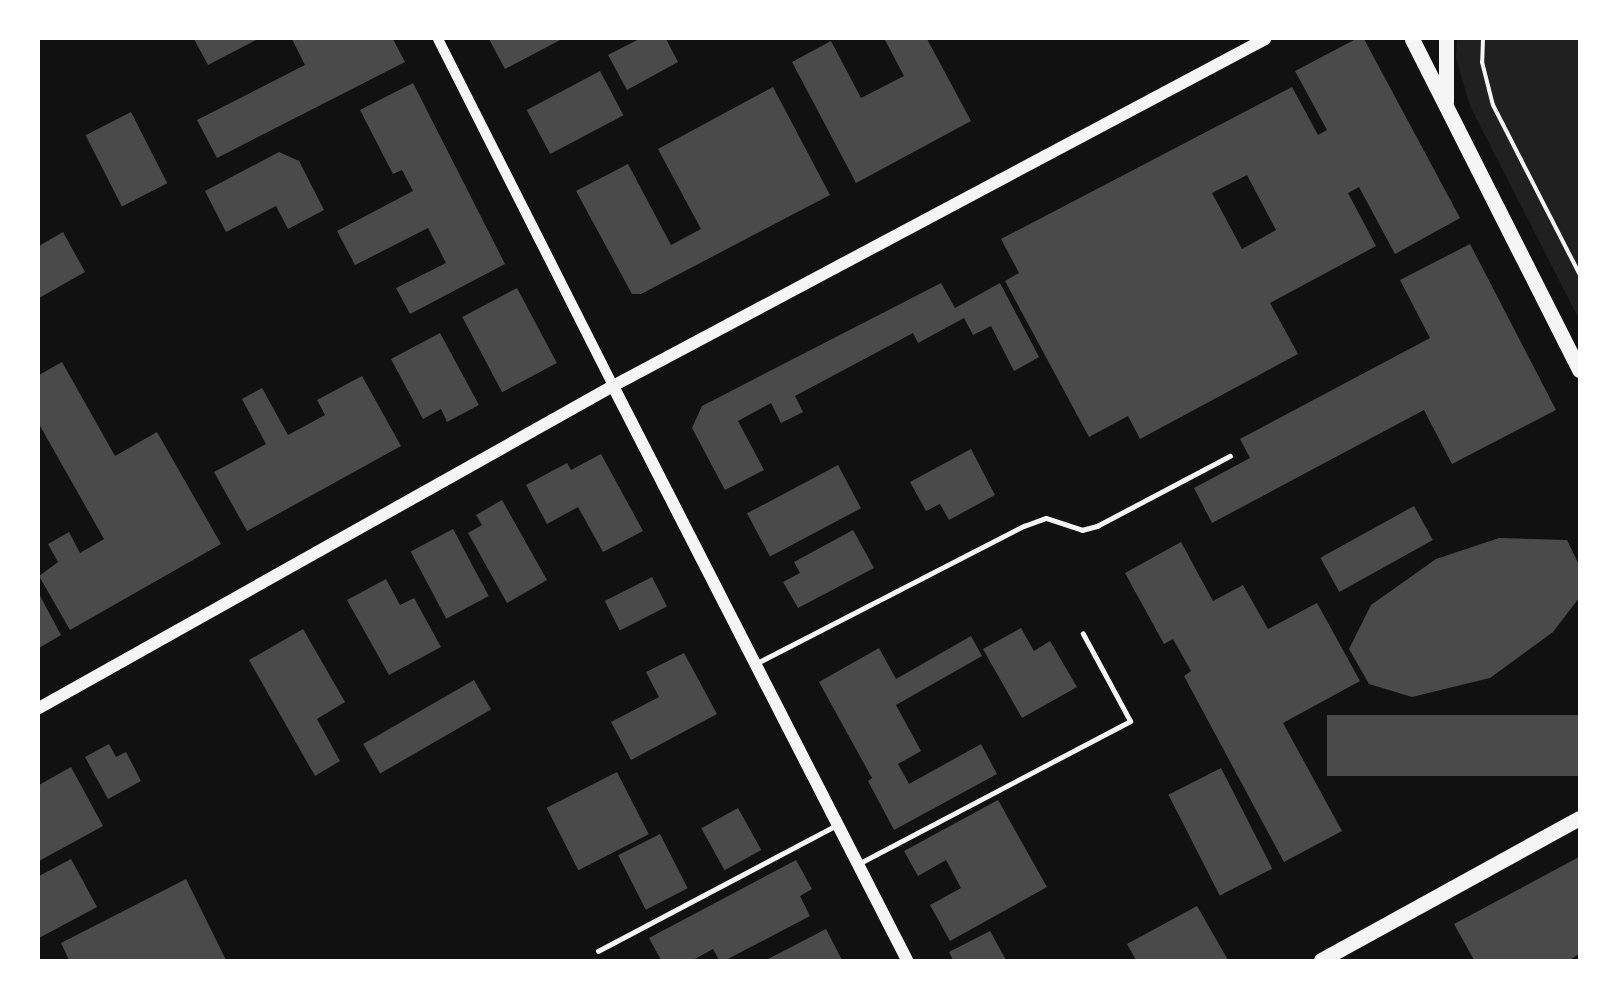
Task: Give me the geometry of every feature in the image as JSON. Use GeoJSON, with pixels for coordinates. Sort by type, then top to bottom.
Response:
{"type":"FeatureCollection","features":[{"type":"Feature","properties":{"kind":"main road"},"geometry":{"type":"LineString","coordinates":[[39,708],[613,386],[1265,39]]}},
{"type":"Feature","properties":{"kind":"main road"},"geometry":{"type":"LineString","coordinates":[[1412,39],[1579,370]]}},
{"type":"Feature","properties":{"kind":"main road"},"geometry":{"type":"LineString","coordinates":[[1446,39],[1448,113]]}},
{"type":"Feature","properties":{"kind":"main road"},"geometry":{"type":"LineString","coordinates":[[613,386],[907,960]]}},
{"type":"Feature","properties":{"kind":"main road"},"geometry":{"type":"LineString","coordinates":[[1321,960],[1579,818]]}},
{"type":"Feature","properties":{"kind":"street"},"geometry":{"type":"LineString","coordinates":[[438,39],[613,386]]}},
{"type":"Feature","properties":{"kind":"lane"},"geometry":{"type":"LineString","coordinates":[[754,664],[1024,526],[1046,518],[1082,530],[1097,526],[1230,456]]}},
{"type":"Feature","properties":{"kind":"lane"},"geometry":{"type":"LineString","coordinates":[[858,864],[1130,721],[1083,634]]}},
{"type":"Feature","properties":{"kind":"lane"},"geometry":{"type":"LineString","coordinates":[[598,951],[837,825]]}},
{"type":"Feature","properties":{"kind":"path"},"geometry":{"type":"LineString","coordinates":[[1483,39],[1482,62],[1493,105],[1579,273]]}},
{"type":"Feature","properties":{"kind":"shaded area"},"geometry":{"type":"Polygon","coordinates":[[[1457,39],[1579,39],[1579,319],[1470,106],[1456,58],[1457,39]]]}},
{"type":"Feature","properties":{"kind":"building"},"geometry":{"type":"Polygon","coordinates":[[[194,39],[258,39],[208,65],[194,39]]]}},
{"type":"Feature","properties":{"kind":"building"},"geometry":{"type":"Polygon","coordinates":[[[292,39],[393,39],[405,62],[217,158],[197,120],[305,65],[292,39]]]}},
{"type":"Feature","properties":{"kind":"building"},"geometry":{"type":"Polygon","coordinates":[[[489,39],[562,39],[505,69],[489,39]]]}},
{"type":"Feature","properties":{"kind":"building"},"geometry":{"type":"Polygon","coordinates":[[[639,39],[666,39],[678,62],[627,90],[608,55],[639,39]]]}},
{"type":"Feature","properties":{"kind":"building"},"geometry":{"type":"Polygon","coordinates":[[[927,39],[971,121],[856,183],[792,62],[831,41],[861,98],[904,76],[885,40],[927,39]]]}},
{"type":"Feature","properties":{"kind":"building"},"geometry":{"type":"Polygon","coordinates":[[[1356,39],[1364,39],[1460,218],[1395,254],[1359,187],[1348,193],[1376,246],[1270,303],[1298,354],[1140,439],[1128,416],[1089,437],[1005,281],[1019,273],[1001,239],[1292,87],[1318,135],[1327,130],[1295,71],[1356,39]],[[1247,175],[1212,193],[1242,249],[1276,230],[1247,175]]]}},
{"type":"Feature","properties":{"kind":"building"},"geometry":{"type":"Polygon","coordinates":[[[600,71],[623,115],[550,154],[527,110],[600,71]]]}},
{"type":"Feature","properties":{"kind":"building"},"geometry":{"type":"Polygon","coordinates":[[[413,83],[505,264],[410,314],[396,288],[446,263],[428,228],[355,265],[337,231],[413,191],[402,170],[393,174],[360,110],[413,83]]]}},
{"type":"Feature","properties":{"kind":"building"},"geometry":{"type":"Polygon","coordinates":[[[773,87],[830,195],[641,294],[632,294],[576,191],[628,164],[671,245],[701,229],[658,149],[773,87]]]}},
{"type":"Feature","properties":{"kind":"building"},"geometry":{"type":"Polygon","coordinates":[[[131,112],[167,183],[122,206],[86,135],[131,112]]]}},
{"type":"Feature","properties":{"kind":"building"},"geometry":{"type":"Polygon","coordinates":[[[279,152],[299,161],[324,210],[288,229],[276,206],[226,232],[205,191],[279,152]]]}},
{"type":"Feature","properties":{"kind":"building"},"geometry":{"type":"Polygon","coordinates":[[[63,232],[85,272],[39,298],[39,246],[63,232]]]}},
{"type":"Feature","properties":{"kind":"building"},"geometry":{"type":"Polygon","coordinates":[[[1470,244],[1556,410],[1452,464],[1424,410],[1212,523],[1194,488],[1250,458],[1240,439],[1430,338],[1400,280],[1470,244]]]}},
{"type":"Feature","properties":{"kind":"building"},"geometry":{"type":"Polygon","coordinates":[[[941,283],[955,308],[1000,283],[1039,357],[1014,371],[991,326],[973,335],[964,318],[918,343],[913,333],[795,396],[803,412],[781,423],[771,403],[738,421],[764,470],[725,490],[692,428],[702,406],[941,283]]]}},
{"type":"Feature","properties":{"kind":"building"},"geometry":{"type":"Polygon","coordinates":[[[517,288],[557,363],[502,392],[462,317],[517,288]]]}},
{"type":"Feature","properties":{"kind":"building"},"geometry":{"type":"Polygon","coordinates":[[[440,333],[479,405],[447,422],[441,409],[423,419],[391,359],[440,333]]]}},
{"type":"Feature","properties":{"kind":"building"},"geometry":{"type":"Polygon","coordinates":[[[62,362],[115,456],[157,432],[221,544],[70,630],[39,576],[58,562],[48,544],[69,532],[80,553],[104,539],[39,424],[39,375],[62,362]]]}},
{"type":"Feature","properties":{"kind":"building"},"geometry":{"type":"Polygon","coordinates":[[[362,376],[401,446],[247,531],[214,472],[266,444],[242,399],[262,388],[288,435],[325,415],[317,400],[362,376]]]}},
{"type":"Feature","properties":{"kind":"building"},"geometry":{"type":"Polygon","coordinates":[[[971,449],[995,495],[949,520],[940,504],[926,511],[910,482],[971,449]]]}},
{"type":"Feature","properties":{"kind":"building"},"geometry":{"type":"Polygon","coordinates":[[[601,454],[643,531],[603,552],[578,507],[547,524],[526,485],[567,463],[571,470],[601,454]]]}},
{"type":"Feature","properties":{"kind":"building"},"geometry":{"type":"Polygon","coordinates":[[[838,465],[861,508],[770,557],[747,513],[838,465]]]}},
{"type":"Feature","properties":{"kind":"building"},"geometry":{"type":"Polygon","coordinates":[[[502,500],[547,580],[507,603],[468,533],[482,525],[476,515],[502,500]]]}},
{"type":"Feature","properties":{"kind":"building"},"geometry":{"type":"Polygon","coordinates":[[[1414,506],[1433,540],[1339,592],[1320,558],[1414,506]]]}},
{"type":"Feature","properties":{"kind":"building"},"geometry":{"type":"Polygon","coordinates":[[[453,529],[489,596],[446,619],[411,552],[453,529]]]}},
{"type":"Feature","properties":{"kind":"building"},"geometry":{"type":"Polygon","coordinates":[[[853,530],[874,568],[798,608],[783,582],[800,573],[794,562],[853,530]]]}},
{"type":"Feature","properties":{"kind":"building"},"geometry":{"type":"Polygon","coordinates":[[[1499,538],[1567,540],[1579,565],[1579,598],[1553,632],[1490,678],[1412,697],[1369,684],[1349,649],[1371,605],[1436,559],[1499,538]]]}},
{"type":"Feature","properties":{"kind":"building"},"geometry":{"type":"Polygon","coordinates":[[[1181,542],[1213,601],[1243,585],[1268,629],[1317,603],[1360,681],[1283,723],[1342,831],[1284,862],[1184,676],[1191,671],[1173,639],[1164,644],[1125,573],[1181,542]]]}},
{"type":"Feature","properties":{"kind":"building"},"geometry":{"type":"Polygon","coordinates":[[[652,577],[667,606],[620,630],[605,601],[652,577]]]}},
{"type":"Feature","properties":{"kind":"building"},"geometry":{"type":"Polygon","coordinates":[[[386,579],[400,605],[414,598],[441,647],[389,675],[347,600],[386,579]]]}},
{"type":"Feature","properties":{"kind":"building"},"geometry":{"type":"Polygon","coordinates":[[[39,594],[61,635],[39,648],[39,594]]]}},
{"type":"Feature","properties":{"kind":"building"},"geometry":{"type":"Polygon","coordinates":[[[1021,628],[1034,651],[1050,641],[1077,687],[1022,718],[983,649],[1021,628]]]}},
{"type":"Feature","properties":{"kind":"building"},"geometry":{"type":"Polygon","coordinates":[[[303,629],[345,702],[317,719],[340,761],[315,776],[249,660],[303,629]]]}},
{"type":"Feature","properties":{"kind":"building"},"geometry":{"type":"Polygon","coordinates":[[[971,636],[982,656],[896,705],[921,751],[898,764],[909,784],[981,744],[997,774],[894,830],[868,781],[872,778],[819,682],[879,648],[896,679],[971,636]]]}},
{"type":"Feature","properties":{"kind":"building"},"geometry":{"type":"Polygon","coordinates":[[[684,653],[717,714],[631,760],[611,722],[659,697],[646,672],[684,653]]]}},
{"type":"Feature","properties":{"kind":"building"},"geometry":{"type":"Polygon","coordinates":[[[474,680],[491,709],[380,773],[363,744],[474,680]]]}},
{"type":"Feature","properties":{"kind":"building"},"geometry":{"type":"Polygon","coordinates":[[[1327,715],[1579,715],[1579,776],[1327,776],[1327,715]]]}},
{"type":"Feature","properties":{"kind":"building"},"geometry":{"type":"Polygon","coordinates":[[[109,744],[116,757],[126,752],[141,781],[108,799],[85,757],[109,744]]]}},
{"type":"Feature","properties":{"kind":"building"},"geometry":{"type":"Polygon","coordinates":[[[71,767],[103,826],[39,861],[39,785],[71,767]]]}},
{"type":"Feature","properties":{"kind":"building"},"geometry":{"type":"Polygon","coordinates":[[[1221,768],[1272,869],[1220,895],[1168,795],[1221,768]]]}},
{"type":"Feature","properties":{"kind":"building"},"geometry":{"type":"Polygon","coordinates":[[[617,772],[649,834],[578,870],[547,808],[617,772]]]}},
{"type":"Feature","properties":{"kind":"building"},"geometry":{"type":"Polygon","coordinates":[[[998,800],[1047,887],[950,941],[930,905],[961,888],[946,860],[918,876],[904,851],[998,800]]]}},
{"type":"Feature","properties":{"kind":"building"},"geometry":{"type":"Polygon","coordinates":[[[738,808],[761,850],[725,870],[701,828],[738,808]]]}},
{"type":"Feature","properties":{"kind":"building"},"geometry":{"type":"Polygon","coordinates":[[[660,834],[688,888],[646,910],[618,855],[660,834]]]}},
{"type":"Feature","properties":{"kind":"building"},"geometry":{"type":"Polygon","coordinates":[[[1579,857],[1579,954],[1570,960],[1474,960],[1454,924],[1579,857]]]}},
{"type":"Feature","properties":{"kind":"building"},"geometry":{"type":"Polygon","coordinates":[[[71,859],[97,907],[39,938],[39,876],[71,859]]]}},
{"type":"Feature","properties":{"kind":"building"},"geometry":{"type":"Polygon","coordinates":[[[796,860],[812,889],[800,896],[810,916],[726,960],[719,960],[713,949],[693,960],[661,960],[649,938],[796,860]]]}},
{"type":"Feature","properties":{"kind":"building"},"geometry":{"type":"Polygon","coordinates":[[[186,879],[226,960],[69,960],[61,943],[186,879]]]}},
{"type":"Feature","properties":{"kind":"building"},"geometry":{"type":"Polygon","coordinates":[[[1197,906],[1228,960],[1136,960],[1127,944],[1197,906]]]}},
{"type":"Feature","properties":{"kind":"building"},"geometry":{"type":"Polygon","coordinates":[[[826,929],[842,960],[766,960],[826,929]]]}},
{"type":"Feature","properties":{"kind":"building"},"geometry":{"type":"Polygon","coordinates":[[[990,931],[1006,960],[953,960],[949,952],[990,931]]]}}]}
